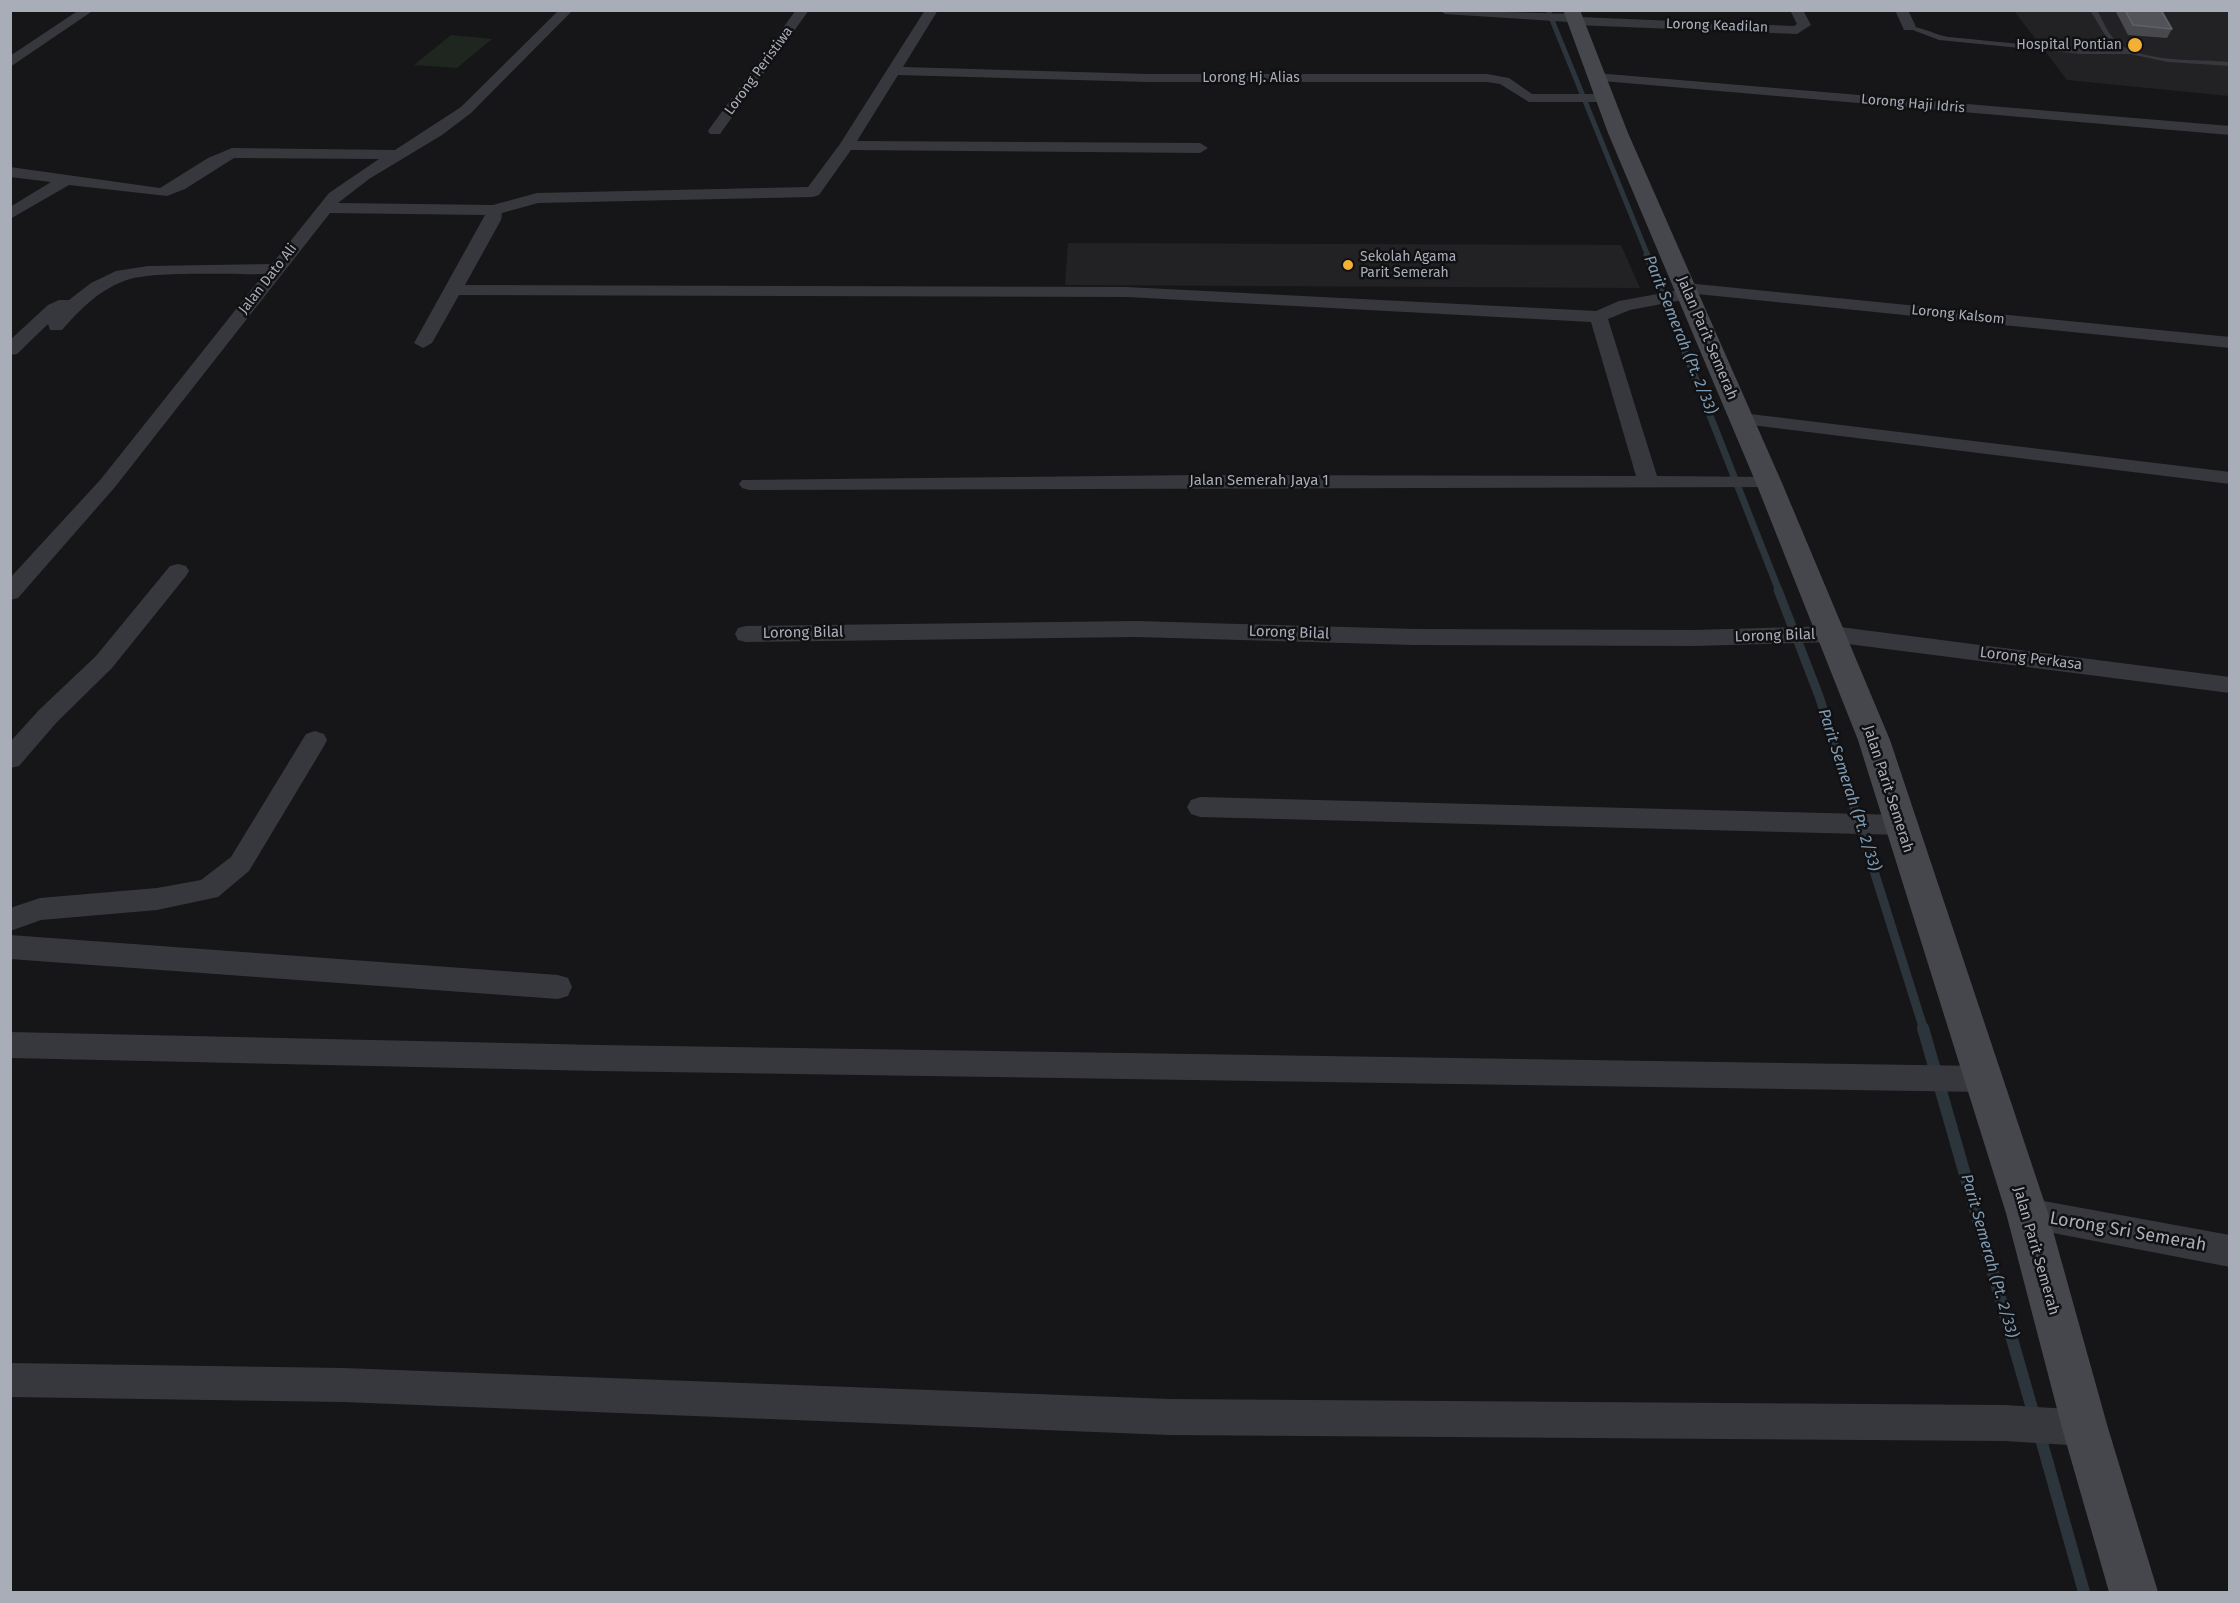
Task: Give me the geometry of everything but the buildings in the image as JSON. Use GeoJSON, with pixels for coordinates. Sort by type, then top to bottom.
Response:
{"type":"FeatureCollection","features":[{"type":"Feature","properties":{"kind":"main road","name":"Jalan Parit Semerah"},"geometry":{"type":"LineString","coordinates":[[1569,17],[1596,91],[1687,291],[1742,419],[1763,484],[1826,634],[1874,740],[1887,825],[1953,1077],[2027,1213],[2069,1426],[2134,1593]]}},
{"type":"Feature","properties":{"kind":"street"},"geometry":{"type":"LineString","coordinates":[[10,63],[88,10]]}},
{"type":"Feature","properties":{"kind":"street","name":"Jalan Dato Ali"},"geometry":{"type":"LineString","coordinates":[[11,592],[108,483],[324,208],[359,177],[462,113],[567,10]]}},
{"type":"Feature","properties":{"kind":"street","name":"Lorong Peristiwa"},"geometry":{"type":"LineString","coordinates":[[716,131],[802,10]]}},
{"type":"Feature","properties":{"kind":"street"},"geometry":{"type":"LineString","coordinates":[[324,208],[494,210],[537,198],[813,192],[847,145],[932,10]]}},
{"type":"Feature","properties":{"kind":"street"},"geometry":{"type":"LineString","coordinates":[[1445,10],[1569,17]]}},
{"type":"Feature","properties":{"kind":"street","name":"Lorong Keadilan"},"geometry":{"type":"LineString","coordinates":[[1569,17],[1797,30],[1804,26],[1796,10]]}},
{"type":"Feature","properties":{"kind":"street"},"geometry":{"type":"LineString","coordinates":[[1901,10],[1909,27]]}},
{"type":"Feature","properties":{"kind":"street","name":"Lorong Hj. Alias"},"geometry":{"type":"LineString","coordinates":[[893,71],[1148,78],[1487,78],[1504,81],[1529,98],[1559,99],[1596,91]]}},
{"type":"Feature","properties":{"kind":"street","name":"Lorong Haji Idris"},"geometry":{"type":"LineString","coordinates":[[1596,91],[2229,131]]}},
{"type":"Feature","properties":{"kind":"street"},"geometry":{"type":"LineString","coordinates":[[847,145],[1200,148]]}},
{"type":"Feature","properties":{"kind":"street"},"geometry":{"type":"LineString","coordinates":[[10,172],[161,193],[175,188],[218,159],[231,153],[395,155]]}},
{"type":"Feature","properties":{"kind":"street"},"geometry":{"type":"LineString","coordinates":[[10,214],[66,180]]}},
{"type":"Feature","properties":{"kind":"street"},"geometry":{"type":"LineString","coordinates":[[423,343],[493,220],[494,210]]}},
{"type":"Feature","properties":{"kind":"street"},"geometry":{"type":"LineString","coordinates":[[56,326],[75,304],[107,281],[132,273],[277,268]]}},
{"type":"Feature","properties":{"kind":"street"},"geometry":{"type":"LineString","coordinates":[[453,290],[1127,292],[1598,317],[1648,481]]}},
{"type":"Feature","properties":{"kind":"street","name":"Lorong Kalsom"},"geometry":{"type":"LineString","coordinates":[[1598,317],[1625,305],[1687,291],[2229,343]]}},
{"type":"Feature","properties":{"kind":"street"},"geometry":{"type":"LineString","coordinates":[[10,350],[54,309],[65,304],[75,304]]}},
{"type":"Feature","properties":{"kind":"street"},"geometry":{"type":"LineString","coordinates":[[1742,419],[2229,478]]}},
{"type":"Feature","properties":{"kind":"street","name":"Jalan Semerah Jaya 1"},"geometry":{"type":"LineString","coordinates":[[748,484],[1648,481],[1716,485],[1763,484]]}},
{"type":"Feature","properties":{"kind":"street"},"geometry":{"type":"LineString","coordinates":[[10,759],[48,716],[104,662],[178,571]]}},
{"type":"Feature","properties":{"kind":"street","name":"Lorong Bilal"},"geometry":{"type":"LineString","coordinates":[[746,634],[1136,629],[1425,637],[1826,634]]}},
{"type":"Feature","properties":{"kind":"street","name":"Lorong Perkasa"},"geometry":{"type":"LineString","coordinates":[[1826,634],[2229,685]]}},
{"type":"Feature","properties":{"kind":"street"},"geometry":{"type":"LineString","coordinates":[[10,920],[40,909],[157,899],[208,890],[240,864],[315,740]]}},
{"type":"Feature","properties":{"kind":"street"},"geometry":{"type":"LineString","coordinates":[[1200,807],[1887,825]]}},
{"type":"Feature","properties":{"kind":"street"},"geometry":{"type":"LineString","coordinates":[[10,947],[558,987]]}},
{"type":"Feature","properties":{"kind":"street"},"geometry":{"type":"LineString","coordinates":[[10,1045],[598,1058],[1953,1077]]}},
{"type":"Feature","properties":{"kind":"street","name":"Lorong Sri Semerah"},"geometry":{"type":"LineString","coordinates":[[2027,1213],[2229,1251]]}},
{"type":"Feature","properties":{"kind":"street"},"geometry":{"type":"LineString","coordinates":[[10,1380],[343,1385],[1170,1417],[2005,1423],[2069,1426]]}},
{"type":"Feature","properties":{"kind":"lane"},"geometry":{"type":"LineString","coordinates":[[2093,10],[2113,42],[2130,52]]}},
{"type":"Feature","properties":{"kind":"lane"},"geometry":{"type":"LineString","coordinates":[[1909,27],[1939,38],[2081,52],[2130,52],[2229,64]]}},
{"type":"Feature","properties":{"kind":"shaded area","name":"Hospital Pontian"},"geometry":{"type":"Polygon","coordinates":[[[2014,11],[2229,11],[2229,96],[2067,80],[2014,11]]]}},
{"type":"Feature","properties":{"kind":"shaded area"},"geometry":{"type":"Polygon","coordinates":[[[451,35],[492,39],[457,68],[414,65],[451,35]]]}},
{"type":"Feature","properties":{"kind":"shaded area","name":"Sekolah Agama Parit Semerah"},"geometry":{"type":"Polygon","coordinates":[[[1068,243],[1621,245],[1640,288],[1065,285],[1068,243]]]}},
{"type":"Feature","properties":{"kind":"waterway","name":"Parit Semerah (Pt. 2/33)"},"geometry":{"type":"LineString","coordinates":[[1548,10],[1648,256]]}},
{"type":"Feature","properties":{"kind":"waterway","name":"Parit Semerah (Pt. 2/33)"},"geometry":{"type":"LineString","coordinates":[[1647,255],[1779,591]]}},
{"type":"Feature","properties":{"kind":"waterway","name":"Parit Semerah (Pt. 2/33)"},"geometry":{"type":"LineString","coordinates":[[1778,590],[1819,696],[1924,1030]]}},
{"type":"Feature","properties":{"kind":"waterway","name":"Parit Semerah (Pt. 2/33)"},"geometry":{"type":"LineString","coordinates":[[1923,1028],[2035,1419]]}},
{"type":"Feature","properties":{"kind":"waterway","name":"Parit Semerah (Pt. 2/33)"},"geometry":{"type":"LineString","coordinates":[[2039,1432],[2084,1592]]}},
{"type":"Feature","properties":{"kind":"place","name":"Hospital Pontian"},"geometry":{"type":"Point","coordinates":[2135,45]}},
{"type":"Feature","properties":{"kind":"place","name":"Sekolah Agama Parit Semerah"},"geometry":{"type":"Point","coordinates":[1348,265]}}]}
